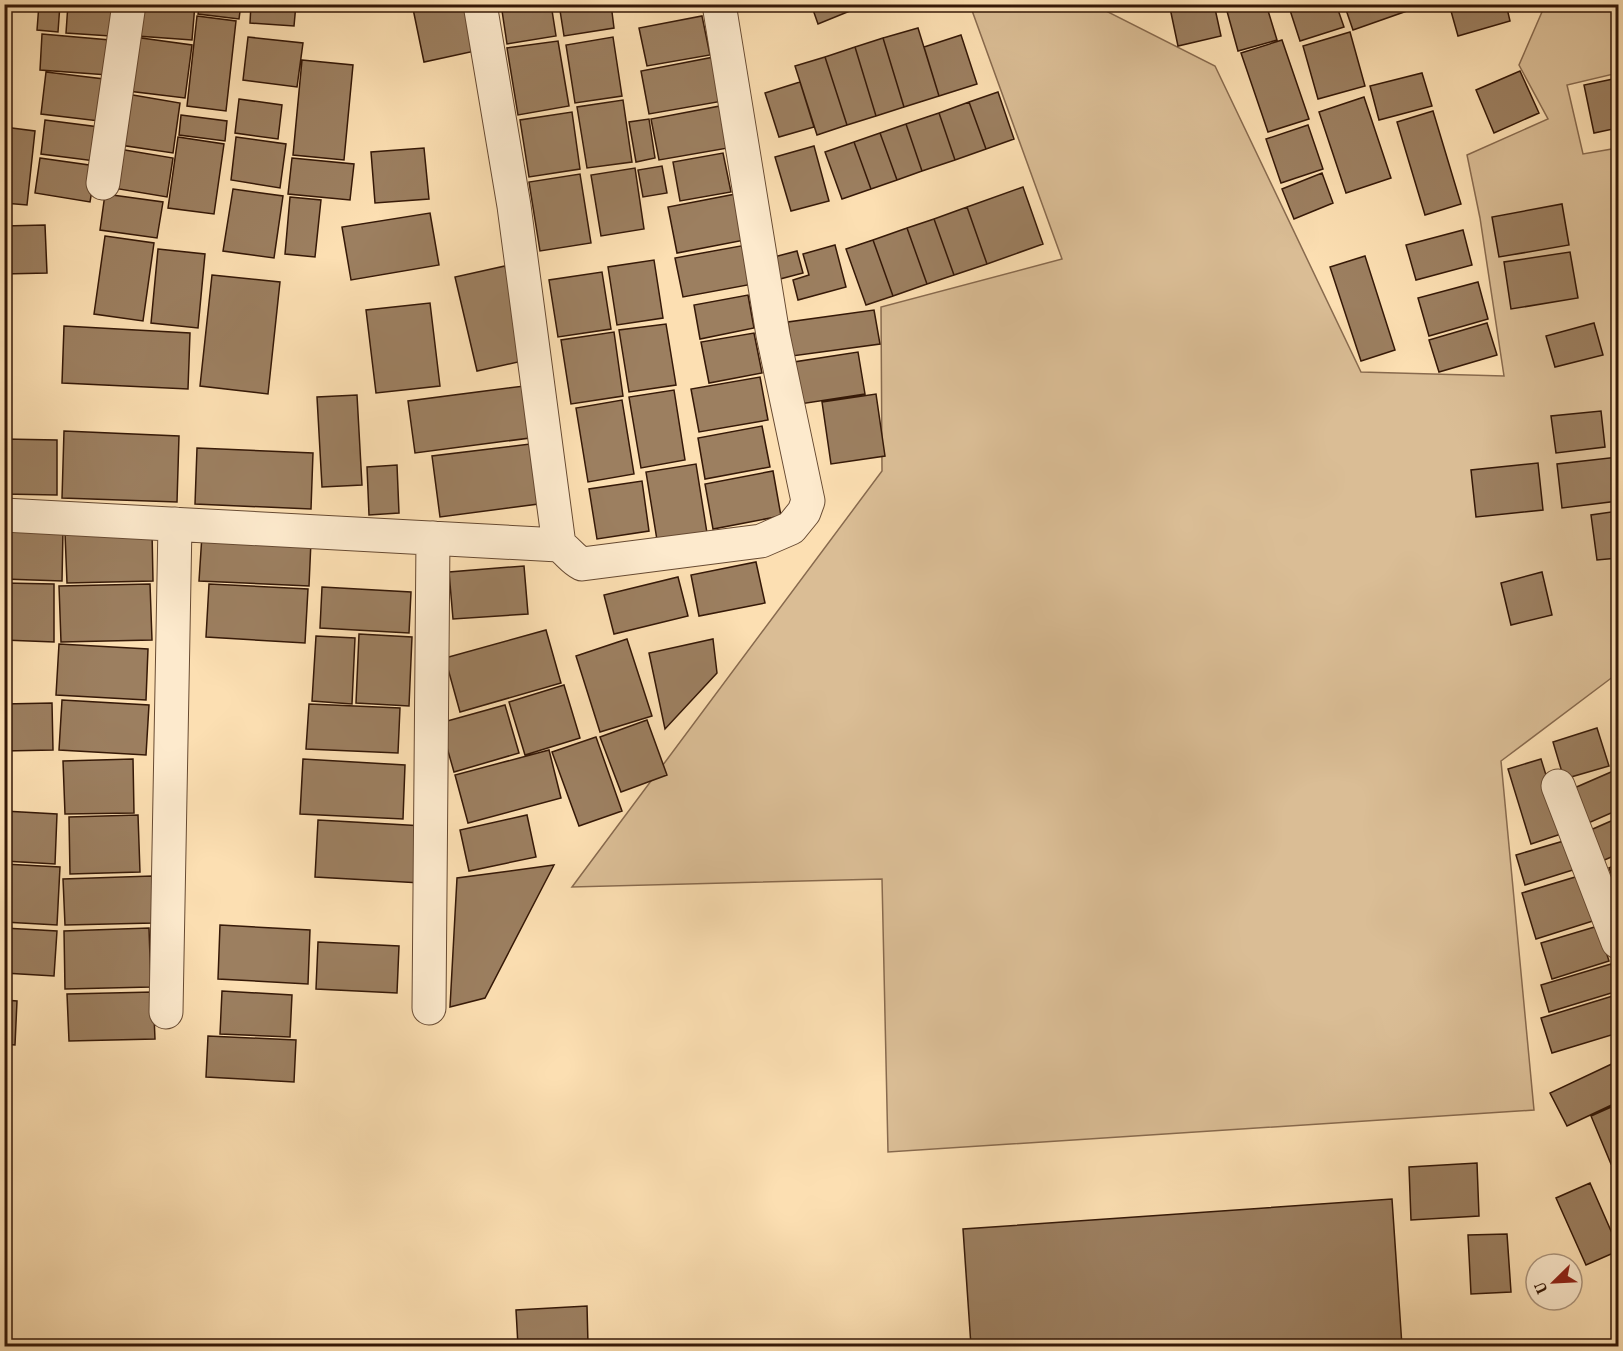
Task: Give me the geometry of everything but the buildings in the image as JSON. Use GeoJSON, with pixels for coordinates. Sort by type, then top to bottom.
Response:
{"type":"FeatureCollection","features":[{"type":"Feature","properties":{"kind":"street"},"geometry":{"type":"LineString","coordinates":[[103,183],[129,4]]}},
{"type":"Feature","properties":{"kind":"street"},"geometry":{"type":"LineString","coordinates":[[480,4],[514,206],[559,545]]}},
{"type":"Feature","properties":{"kind":"street"},"geometry":{"type":"LineString","coordinates":[[4,515],[559,545],[566,549],[574,560],[582,564],[761,541],[791,528],[804,512],[808,501],[773,335],[719,4]]}},
{"type":"Feature","properties":{"kind":"street"},"geometry":{"type":"LineString","coordinates":[[166,1012],[175,524]]}},
{"type":"Feature","properties":{"kind":"street"},"geometry":{"type":"LineString","coordinates":[[429,1008],[433,538]]}},
{"type":"Feature","properties":{"kind":"street"},"geometry":{"type":"LineString","coordinates":[[1558,786],[1618,942]]}},
{"type":"Feature","properties":{"kind":"shaded area"},"geometry":{"type":"Polygon","coordinates":[[[970,5],[1098,5],[1215,66],[1361,372],[1504,376],[1480,218],[1467,155],[1548,119],[1519,65],[1545,5],[1618,5],[1618,73],[1567,85],[1583,154],[1618,148],[1618,673],[1501,761],[1534,1110],[888,1152],[882,879],[572,887],[882,471],[881,307],[1062,259],[970,5]]]}}]}
